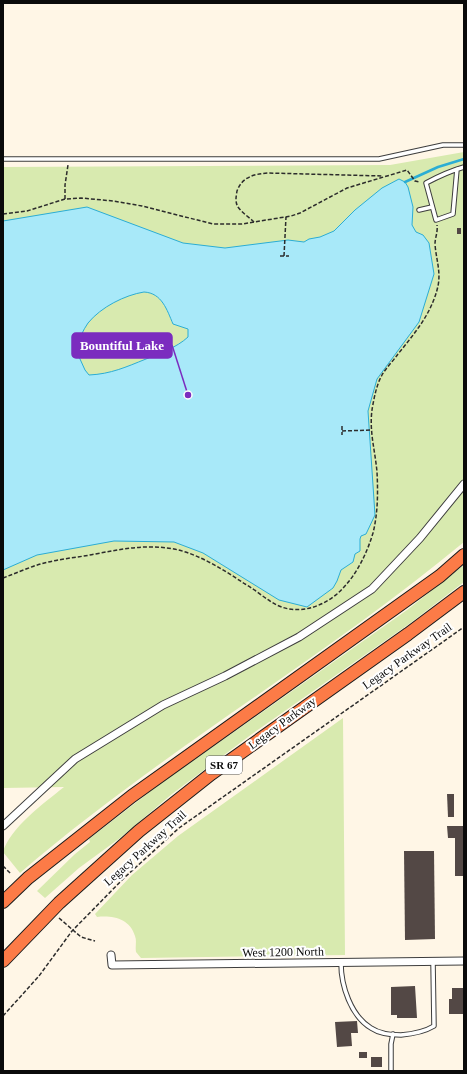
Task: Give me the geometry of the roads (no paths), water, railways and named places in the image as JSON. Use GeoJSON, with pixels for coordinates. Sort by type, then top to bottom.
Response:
{"type":"FeatureCollection","features":[{"type":"Feature","properties":{"kind":"highway","name":"SR 67"},"geometry":{"type":"LineString","coordinates":[[3,902],[28,878],[132,796],[403,603],[440,576],[464,555]]}},
{"type":"Feature","properties":{"kind":"highway","name":"Legacy Parkway"},"geometry":{"type":"LineString","coordinates":[[3,961],[59,903],[139,831],[211,774],[408,634],[464,592]]}},
{"type":"Feature","properties":{"kind":"street"},"geometry":{"type":"LineString","coordinates":[[3,826],[75,759],[163,705],[225,676],[299,637],[372,589],[420,538],[464,484]]}},
{"type":"Feature","properties":{"kind":"street","name":"West 1200 North"},"geometry":{"type":"LineString","coordinates":[[111,955],[112,965],[464,961]]}},
{"type":"Feature","properties":{"kind":"lane"},"geometry":{"type":"LineString","coordinates":[[3,159],[380,159],[444,145],[464,145]]}},
{"type":"Feature","properties":{"kind":"lane"},"geometry":{"type":"LineString","coordinates":[[458,169],[453,214],[436,220],[426,183],[444,174],[458,169],[464,167]]}},
{"type":"Feature","properties":{"kind":"lane"},"geometry":{"type":"LineString","coordinates":[[419,210],[432,206]]}},
{"type":"Feature","properties":{"kind":"lane"},"geometry":{"type":"LineString","coordinates":[[341,963],[342,981],[351,1006],[370,1028],[393,1034],[406,1034],[418,1033],[434,1026],[433,962]]}},
{"type":"Feature","properties":{"kind":"lane"},"geometry":{"type":"LineString","coordinates":[[391,1071],[391,1044],[393,1034]]}},
{"type":"Feature","properties":{"kind":"water"},"geometry":{"type":"Polygon","coordinates":[[[399,179],[405,182],[408,187],[413,207],[412,225],[416,232],[423,235],[429,243],[434,274],[419,322],[377,379],[368,411],[375,515],[366,534],[361,536],[360,551],[355,554],[353,562],[341,570],[333,588],[307,607],[279,600],[203,553],[174,542],[114,541],[37,555],[3,570],[3,221],[87,207],[183,243],[225,248],[288,240],[304,242],[334,231],[355,210],[382,188],[399,179]],[[144,292],[121,299],[106,307],[88,323],[75,348],[85,370],[89,375],[111,372],[132,365],[168,350],[188,337],[188,329],[173,324],[163,303],[155,295],[144,292]]]}},
{"type":"Feature","properties":{"kind":"waterway"},"geometry":{"type":"LineString","coordinates":[[405,182],[438,167],[464,159]]}},
{"type":"Feature","properties":{"kind":"place","name":"Bountiful Lake"},"geometry":{"type":"Point","coordinates":[188,395]}}]}
